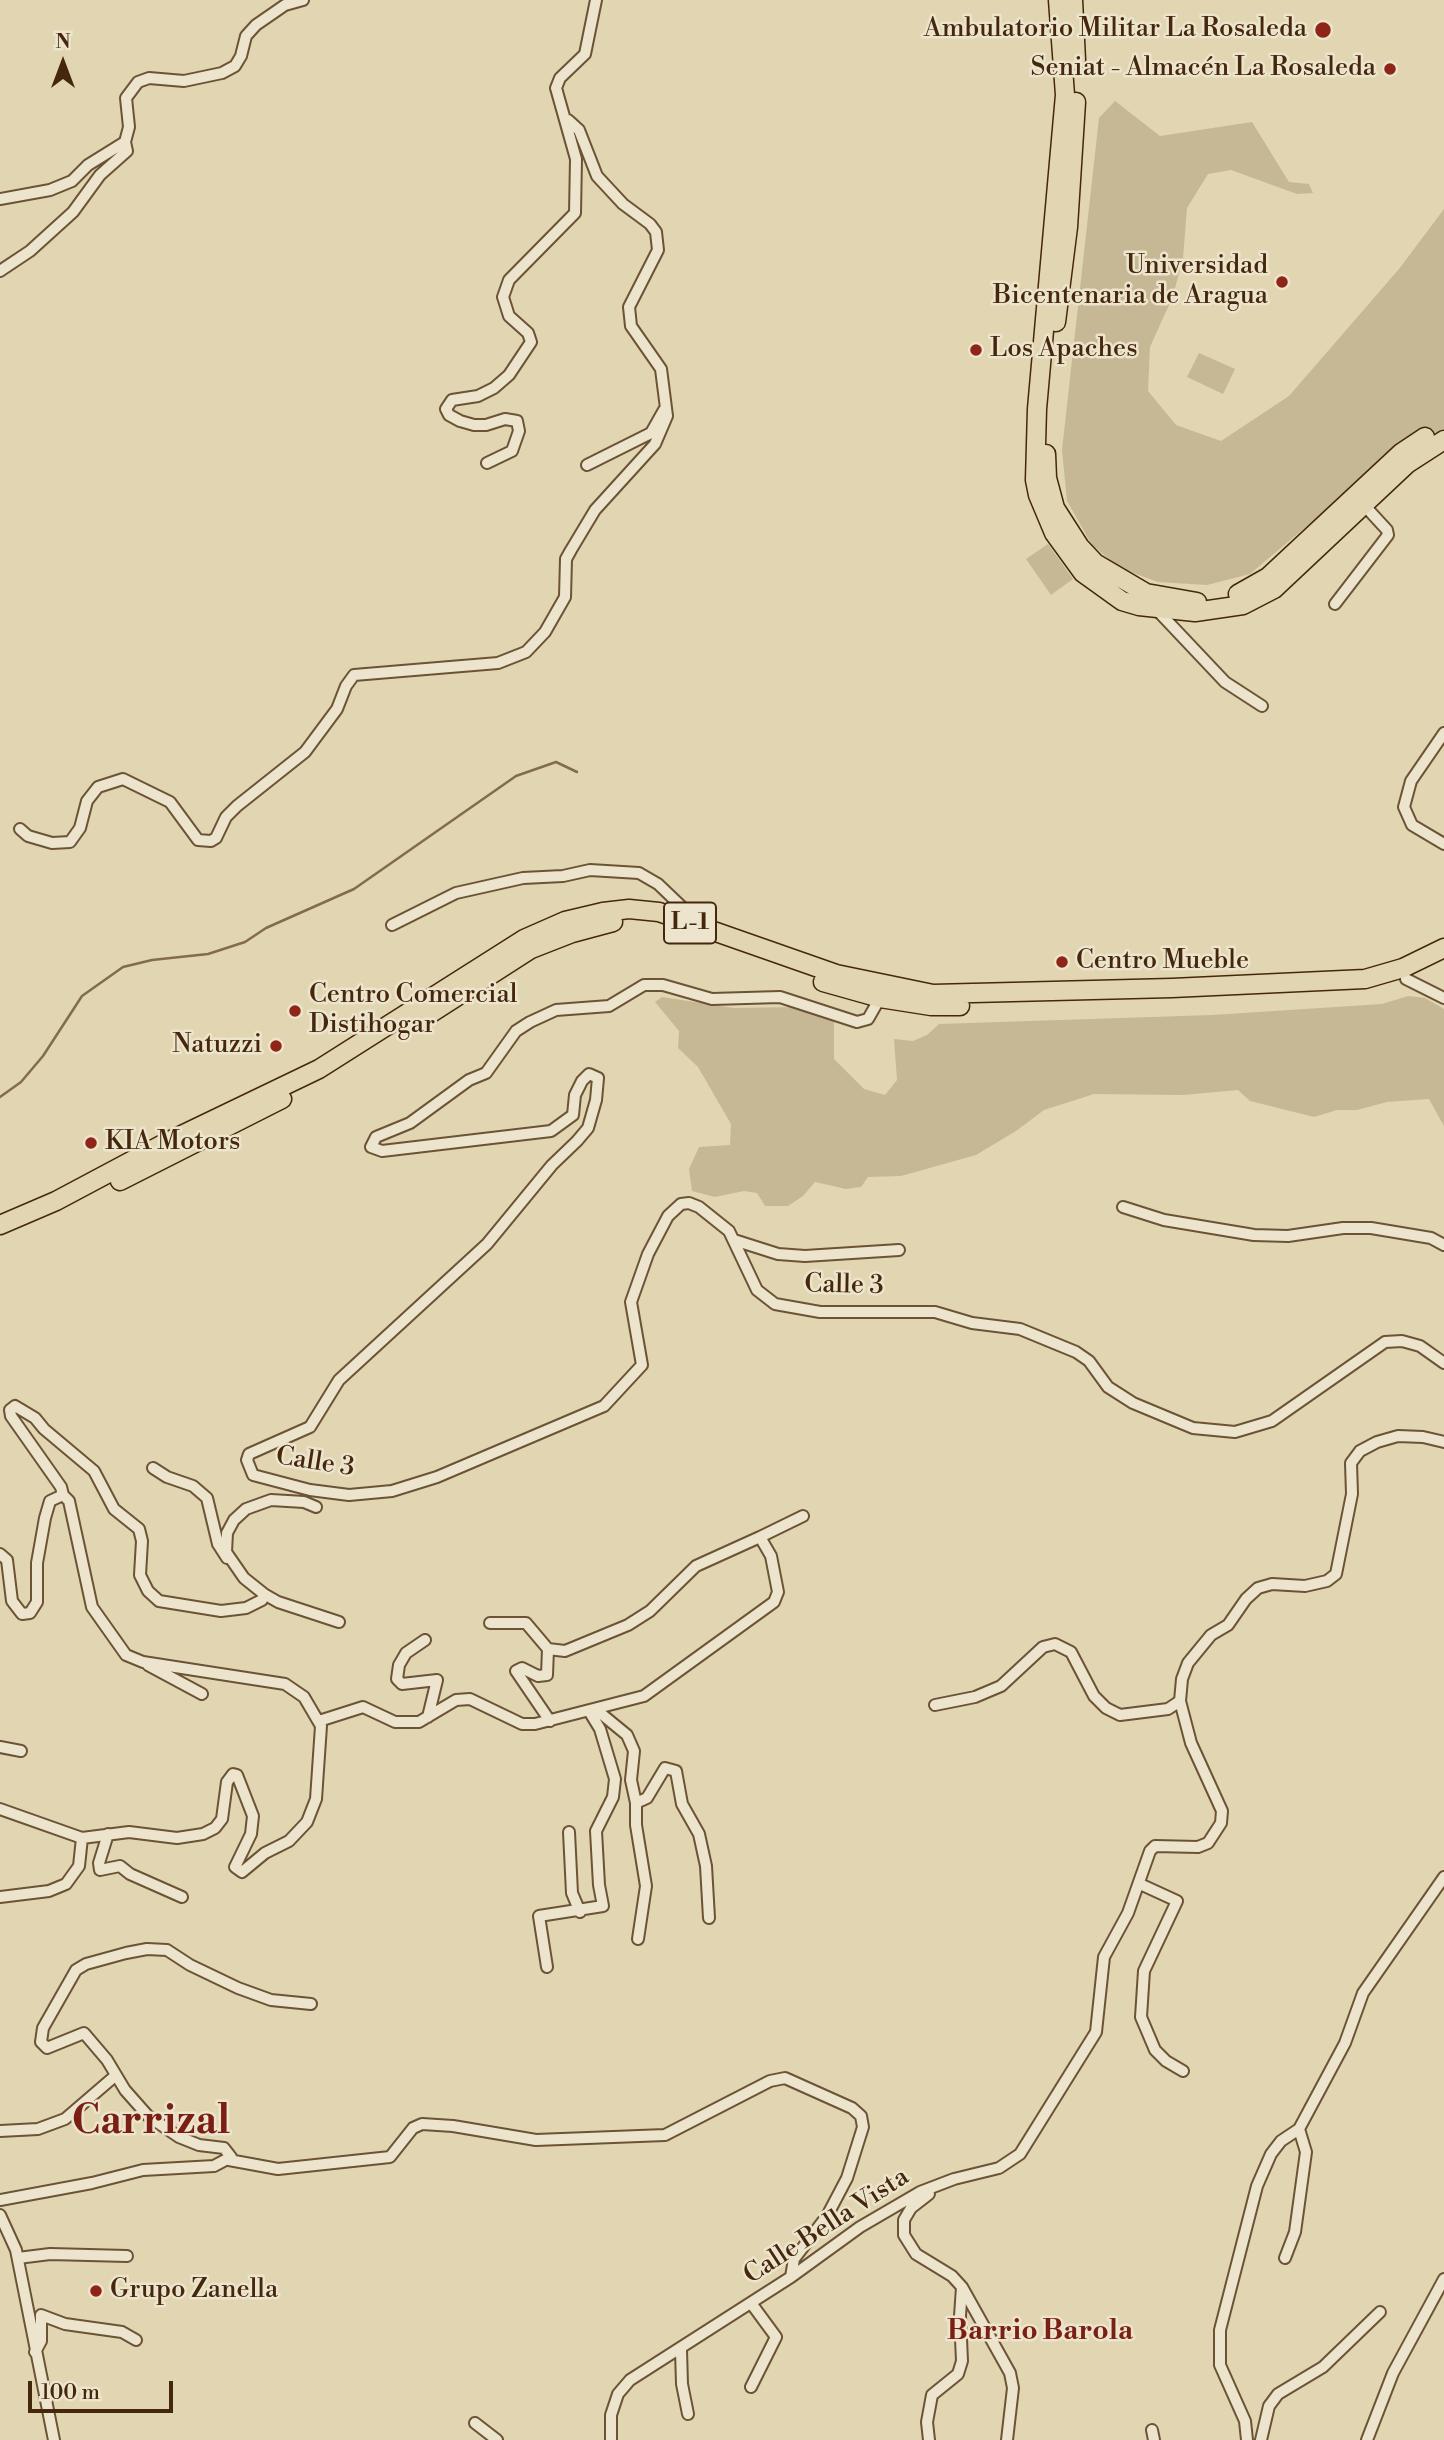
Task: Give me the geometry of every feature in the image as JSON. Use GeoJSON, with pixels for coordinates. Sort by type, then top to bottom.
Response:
{"type":"FeatureCollection","features":[{"type":"Feature","properties":{"kind":"main road"},"geometry":{"type":"LineString","coordinates":[[1058,0],[1065,95],[1037,409],[1035,480],[1038,495],[1054,533],[1083,573],[1122,601],[1157,609],[1213,611],[1255,599],[1274,589],[1407,464],[1444,440]]}},
{"type":"Feature","properties":{"kind":"main road"},"geometry":{"type":"LineString","coordinates":[[1073,0],[1076,131],[1068,227],[1049,380],[1046,459],[1055,508],[1080,547],[1095,563],[1146,593],[1197,602],[1227,598],[1251,589],[1268,577],[1401,453],[1444,428]]}},
{"type":"Feature","properties":{"kind":"main road","name":"L-1"},"geometry":{"type":"LineString","coordinates":[[0,1225],[56,1201],[165,1143],[318,1069],[524,939],[578,917],[629,909],[659,912],[835,974],[933,993],[972,995],[1365,979],[1403,968],[1444,948]]}},
{"type":"Feature","properties":{"kind":"main road","name":"L-1"},"geometry":{"type":"LineString","coordinates":[[0,1236],[62,1211],[323,1079],[531,949],[607,922],[660,923],[834,986],[880,998],[931,1006],[1172,1000],[1366,990],[1406,979],[1444,960]]}},
{"type":"Feature","properties":{"kind":"street"},"geometry":{"type":"LineString","coordinates":[[0,271],[30,251],[73,212],[100,176],[127,151],[125,142],[129,127],[126,98],[138,82],[149,78],[184,81],[222,73],[234,66],[241,56],[246,36],[256,25],[285,5],[303,0]]}},
{"type":"Feature","properties":{"kind":"street"},"geometry":{"type":"LineString","coordinates":[[487,463],[512,451],[519,432],[517,421],[505,419],[486,425],[474,425],[449,415],[446,409],[452,400],[478,396],[494,388],[509,375],[531,342],[528,333],[509,316],[503,297],[509,279],[576,213],[576,159],[568,120],[557,99],[556,88],[560,78],[585,54],[596,0]]}},
{"type":"Feature","properties":{"kind":"street"},"geometry":{"type":"LineString","coordinates":[[20,829],[28,836],[52,843],[70,842],[80,828],[87,801],[98,787],[122,779],[170,802],[198,840],[211,841],[216,838],[226,817],[237,806],[305,752],[337,709],[346,686],[354,675],[498,663],[526,652],[545,632],[565,597],[565,568],[571,550],[596,510],[655,444],[664,428],[667,404],[661,369],[631,326],[629,307],[658,250],[656,232],[650,224],[623,204],[597,176],[579,130],[568,120]]}},
{"type":"Feature","properties":{"kind":"street"},"geometry":{"type":"LineString","coordinates":[[0,199],[50,190],[72,181],[88,165],[125,142]]}},
{"type":"Feature","properties":{"kind":"street"},"geometry":{"type":"LineString","coordinates":[[587,465],[651,433],[667,404]]}},
{"type":"Feature","properties":{"kind":"street"},"geometry":{"type":"LineString","coordinates":[[1335,604],[1388,535],[1387,530],[1364,505]]}},
{"type":"Feature","properties":{"kind":"street"},"geometry":{"type":"LineString","coordinates":[[1157,609],[1225,682],[1262,706]]}},
{"type":"Feature","properties":{"kind":"street"},"geometry":{"type":"LineString","coordinates":[[1444,733],[1411,781],[1404,807],[1412,825],[1444,844]]}},
{"type":"Feature","properties":{"kind":"street"},"geometry":{"type":"LineString","coordinates":[[393,925],[456,893],[523,878],[563,876],[590,870],[639,873],[658,884],[680,905],[688,914],[689,923]]}},
{"type":"Feature","properties":{"kind":"street"},"geometry":{"type":"LineString","coordinates":[[1406,979],[1444,998]]}},
{"type":"Feature","properties":{"kind":"street","name":"Calle 3"},"geometry":{"type":"LineString","coordinates":[[880,998],[868,1019],[857,1022],[780,997],[712,999],[663,985],[644,985],[609,1006],[556,1010],[516,1031],[486,1073],[469,1080],[410,1123],[376,1137],[372,1147],[382,1151],[551,1131],[573,1115],[578,1087],[589,1074],[598,1078],[598,1086],[588,1128],[552,1165],[486,1244],[339,1380],[310,1427],[249,1454],[249,1470],[253,1475],[271,1482],[310,1490],[349,1495],[393,1491],[437,1477],[572,1422],[604,1406],[642,1365],[631,1302],[648,1254],[673,1210],[689,1203],[699,1207],[729,1231],[757,1290],[775,1304],[820,1312],[935,1312],[972,1323],[1020,1329],[1076,1352],[1089,1361],[1108,1387],[1133,1403],[1193,1428],[1235,1432],[1272,1421],[1385,1342],[1402,1340],[1420,1346],[1444,1363]]}},
{"type":"Feature","properties":{"kind":"street"},"geometry":{"type":"LineString","coordinates":[[1123,1207],[1164,1220],[1254,1234],[1288,1236],[1343,1228],[1371,1228],[1431,1238],[1444,1245]]}},
{"type":"Feature","properties":{"kind":"street"},"geometry":{"type":"LineString","coordinates":[[734,1240],[778,1254],[805,1256],[899,1250]]}},
{"type":"Feature","properties":{"kind":"street"},"geometry":{"type":"LineString","coordinates":[[202,1694],[126,1655],[117,1646],[92,1607],[69,1502],[11,1416],[10,1410],[15,1406],[36,1418],[44,1429],[94,1471],[114,1509],[139,1529],[142,1541],[140,1575],[148,1591],[159,1601],[221,1611],[246,1608],[262,1600],[264,1594]]}},
{"type":"Feature","properties":{"kind":"street","name":"Calle Bella Vista"},"geometry":{"type":"LineString","coordinates":[[611,2440],[611,2415],[618,2394],[630,2380],[681,2350],[791,2277],[860,2227],[940,2184],[999,2168],[1020,2154],[1096,2032],[1104,1957],[1129,1913],[1155,1846],[1198,1847],[1208,1843],[1221,1823],[1222,1811],[1191,1743],[1181,1701],[1182,1679],[1188,1663],[1211,1635],[1228,1625],[1252,1593],[1272,1584],[1304,1586],[1327,1581],[1336,1574],[1352,1494],[1351,1462],[1360,1451],[1377,1442],[1398,1436],[1423,1437],[1444,1442]]}},
{"type":"Feature","properties":{"kind":"street"},"geometry":{"type":"LineString","coordinates":[[153,1468],[193,1486],[207,1498],[218,1545],[230,1561],[264,1594],[278,1602],[339,1622]]}},
{"type":"Feature","properties":{"kind":"street"},"geometry":{"type":"LineString","coordinates":[[0,1554],[8,1560],[12,1601],[23,1614],[30,1613],[37,1602],[37,1563],[45,1518],[50,1501],[63,1495]]}},
{"type":"Feature","properties":{"kind":"street"},"geometry":{"type":"LineString","coordinates":[[230,1561],[226,1552],[227,1533],[246,1509],[271,1500],[304,1502],[316,1507]]}},
{"type":"Feature","properties":{"kind":"street"},"geometry":{"type":"LineString","coordinates":[[548,1649],[565,1651],[628,1625],[650,1611],[696,1566],[803,1516]]}},
{"type":"Feature","properties":{"kind":"street"},"geometry":{"type":"LineString","coordinates":[[319,1721],[363,1707],[396,1722],[419,1722],[456,1700],[470,1699],[522,1724],[550,1721],[645,1696],[774,1602],[778,1592],[775,1569],[760,1537]]}},
{"type":"Feature","properties":{"kind":"street"},"geometry":{"type":"LineString","coordinates":[[490,1623],[526,1623],[548,1649],[548,1675],[538,1675],[522,1668],[516,1671],[550,1721]]}},
{"type":"Feature","properties":{"kind":"street"},"geometry":{"type":"LineString","coordinates":[[425,1640],[406,1653],[399,1665],[397,1679],[402,1684],[437,1680],[428,1717]]}},
{"type":"Feature","properties":{"kind":"street"},"geometry":{"type":"LineString","coordinates":[[935,1705],[975,1697],[1001,1686],[1043,1647],[1055,1644],[1071,1652],[1094,1696],[1120,1716],[1168,1709],[1181,1701]]}},
{"type":"Feature","properties":{"kind":"street"},"geometry":{"type":"LineString","coordinates":[[0,1809],[82,1838],[129,1832],[177,1838],[203,1834],[215,1828],[222,1819],[227,1782],[233,1774],[237,1775],[253,1816],[251,1834],[234,1867],[242,1872],[265,1853],[289,1841],[307,1822],[318,1784],[319,1721],[304,1697],[285,1684],[142,1662]]}},
{"type":"Feature","properties":{"kind":"street"},"geometry":{"type":"LineString","coordinates":[[589,1712],[599,1712],[627,1735],[634,1751],[631,1780],[646,1886],[638,1939]]}},
{"type":"Feature","properties":{"kind":"street"},"geometry":{"type":"LineString","coordinates":[[547,1967],[538,1916],[580,1912],[604,1906],[599,1885],[596,1831],[613,1797],[615,1779],[600,1729],[589,1712]]}},
{"type":"Feature","properties":{"kind":"street"},"geometry":{"type":"LineString","coordinates":[[0,1747],[21,1751]]}},
{"type":"Feature","properties":{"kind":"street"},"geometry":{"type":"LineString","coordinates":[[636,1803],[647,1798],[665,1768],[676,1771],[682,1804],[699,1834],[706,1866],[709,1918]]}},
{"type":"Feature","properties":{"kind":"street"},"geometry":{"type":"LineString","coordinates":[[569,1832],[572,1893],[580,1912]]}},
{"type":"Feature","properties":{"kind":"street"},"geometry":{"type":"LineString","coordinates":[[108,1834],[99,1863],[100,1870],[120,1866],[130,1874],[182,1897]]}},
{"type":"Feature","properties":{"kind":"street"},"geometry":{"type":"LineString","coordinates":[[0,1897],[49,1891],[66,1884],[79,1866],[82,1838]]}},
{"type":"Feature","properties":{"kind":"street"},"geometry":{"type":"LineString","coordinates":[[1247,2440],[1244,2421],[1220,2365],[1220,2330],[1264,2169],[1280,2141],[1299,2129],[1345,2043],[1363,1993],[1444,1877]]}},
{"type":"Feature","properties":{"kind":"street"},"geometry":{"type":"LineString","coordinates":[[1140,1884],[1177,1901],[1144,1971],[1141,2017],[1155,2050],[1166,2061],[1183,2071]]}},
{"type":"Feature","properties":{"kind":"street"},"geometry":{"type":"LineString","coordinates":[[229,2160],[231,2153],[224,2148],[199,2145],[161,2126],[148,2116],[115,2076],[107,2060],[84,2034],[47,2048],[41,2042],[43,2028],[65,1986],[76,1970],[86,1964],[147,1949],[167,1950],[190,1965],[237,1988],[271,2000],[311,2004]]}},
{"type":"Feature","properties":{"kind":"street"},"geometry":{"type":"LineString","coordinates":[[0,2131],[38,2129],[58,2122],[76,2112],[115,2076]]}},
{"type":"Feature","properties":{"kind":"street"},"geometry":{"type":"LineString","coordinates":[[0,2200],[92,2183],[143,2170],[214,2166],[229,2160],[278,2169],[390,2157],[413,2128],[422,2124],[453,2126],[536,2140],[665,2136],[770,2081],[785,2078],[852,2108],[861,2116],[863,2127],[846,2178],[827,2216],[794,2259],[791,2277]]}},
{"type":"Feature","properties":{"kind":"street"},"geometry":{"type":"LineString","coordinates":[[1284,2258],[1295,2232],[1306,2152],[1299,2129]]}},
{"type":"Feature","properties":{"kind":"street"},"geometry":{"type":"LineString","coordinates":[[940,2184],[911,2208],[904,2220],[904,2235],[916,2254],[952,2276],[962,2287],[1010,2373],[1013,2388],[1007,2440]]}},
{"type":"Feature","properties":{"kind":"street"},"geometry":{"type":"LineString","coordinates":[[0,2215],[12,2238],[18,2258],[54,2440]]}},
{"type":"Feature","properties":{"kind":"street"},"geometry":{"type":"LineString","coordinates":[[18,2258],[50,2254],[127,2256]]}},
{"type":"Feature","properties":{"kind":"street"},"geometry":{"type":"LineString","coordinates":[[1367,2440],[1393,2373],[1444,2279]]}},
{"type":"Feature","properties":{"kind":"street"},"geometry":{"type":"LineString","coordinates":[[929,2440],[927,2421],[932,2395],[958,2374],[962,2361],[962,2287]]}},
{"type":"Feature","properties":{"kind":"street"},"geometry":{"type":"LineString","coordinates":[[751,2303],[775,2337],[751,2387]]}},
{"type":"Feature","properties":{"kind":"street"},"geometry":{"type":"LineString","coordinates":[[1261,2440],[1269,2406],[1278,2394],[1323,2367],[1380,2312]]}},
{"type":"Feature","properties":{"kind":"street"},"geometry":{"type":"LineString","coordinates":[[36,2352],[41,2341],[41,2315],[65,2324],[122,2332],[136,2340]]}},
{"type":"Feature","properties":{"kind":"street"},"geometry":{"type":"LineString","coordinates":[[681,2350],[682,2384],[688,2414]]}},
{"type":"Feature","properties":{"kind":"street"},"geometry":{"type":"LineString","coordinates":[[475,2423],[497,2440]]}},
{"type":"Feature","properties":{"kind":"shaded area"},"geometry":{"type":"Polygon","coordinates":[[[1115,101],[1160,136],[1252,122],[1289,182],[1309,184],[1313,193],[1297,194],[1231,170],[1208,174],[1187,208],[1183,258],[1173,296],[1150,347],[1148,391],[1176,425],[1221,441],[1289,396],[1399,269],[1444,209],[1444,429],[1423,438],[1353,487],[1250,574],[1207,585],[1158,582],[1120,568],[1092,545],[1067,501],[1062,450],[1099,118],[1115,101]]]}},
{"type":"Feature","properties":{"kind":"shaded area"},"geometry":{"type":"Polygon","coordinates":[[[1199,353],[1235,369],[1223,394],[1187,377],[1199,353]]]}},
{"type":"Feature","properties":{"kind":"shaded area"},"geometry":{"type":"Polygon","coordinates":[[[1048,544],[1073,579],[1051,595],[1026,559],[1048,544]]]}},
{"type":"Feature","properties":{"kind":"shaded area"},"geometry":{"type":"Polygon","coordinates":[[[1408,996],[1425,998],[1444,1009],[1444,1126],[1429,1099],[1387,1102],[1357,1110],[1337,1110],[1314,1117],[1250,1101],[1238,1090],[1183,1095],[1094,1094],[1044,1110],[976,1155],[901,1176],[868,1177],[861,1187],[846,1189],[815,1182],[803,1196],[788,1206],[765,1206],[757,1193],[744,1191],[715,1197],[692,1191],[689,1169],[699,1147],[730,1145],[731,1124],[698,1067],[678,1048],[679,1031],[655,1002],[662,997],[734,1008],[793,1007],[834,1021],[834,1059],[864,1089],[885,1095],[897,1080],[894,1039],[913,1041],[927,1035],[939,1024],[1212,1015],[1382,1004],[1408,996]]]}},
{"type":"Feature","properties":{"kind":"waterway"},"geometry":{"type":"LineString","coordinates":[[0,1097],[21,1082],[43,1056],[82,996],[123,967],[152,960],[208,954],[245,942],[266,928],[354,889],[516,776],[556,762],[577,772]]}},
{"type":"Feature","properties":{"kind":"place","name":"Ambulatorio Militar La Rosaleda"},"geometry":{"type":"Point","coordinates":[1323,30]}},
{"type":"Feature","properties":{"kind":"place","name":"Seniat - Almacén La Rosaleda"},"geometry":{"type":"Point","coordinates":[1390,69]}},
{"type":"Feature","properties":{"kind":"place","name":"Universidad Bicentenaria de Aragua"},"geometry":{"type":"Point","coordinates":[1282,282]}},
{"type":"Feature","properties":{"kind":"place","name":"Los Apaches"},"geometry":{"type":"Point","coordinates":[976,350]}},
{"type":"Feature","properties":{"kind":"place","name":"Centro Mueble"},"geometry":{"type":"Point","coordinates":[1062,962]}},
{"type":"Feature","properties":{"kind":"place","name":"Centro Comercial Distihogar"},"geometry":{"type":"Point","coordinates":[295,1011]}},
{"type":"Feature","properties":{"kind":"place","name":"Natuzzi"},"geometry":{"type":"Point","coordinates":[276,1046]}},
{"type":"Feature","properties":{"kind":"place","name":"KIA Motors"},"geometry":{"type":"Point","coordinates":[91,1143]}},
{"type":"Feature","properties":{"kind":"place","name":"Grupo Zanella"},"geometry":{"type":"Point","coordinates":[96,2291]}},
{"type":"Feature","properties":{"kind":"district","name":"Carrizal"},"geometry":{"type":"Point","coordinates":[151,2123]}},
{"type":"Feature","properties":{"kind":"district","name":"Barrio Barola"},"geometry":{"type":"Point","coordinates":[1040,2332]}}]}
